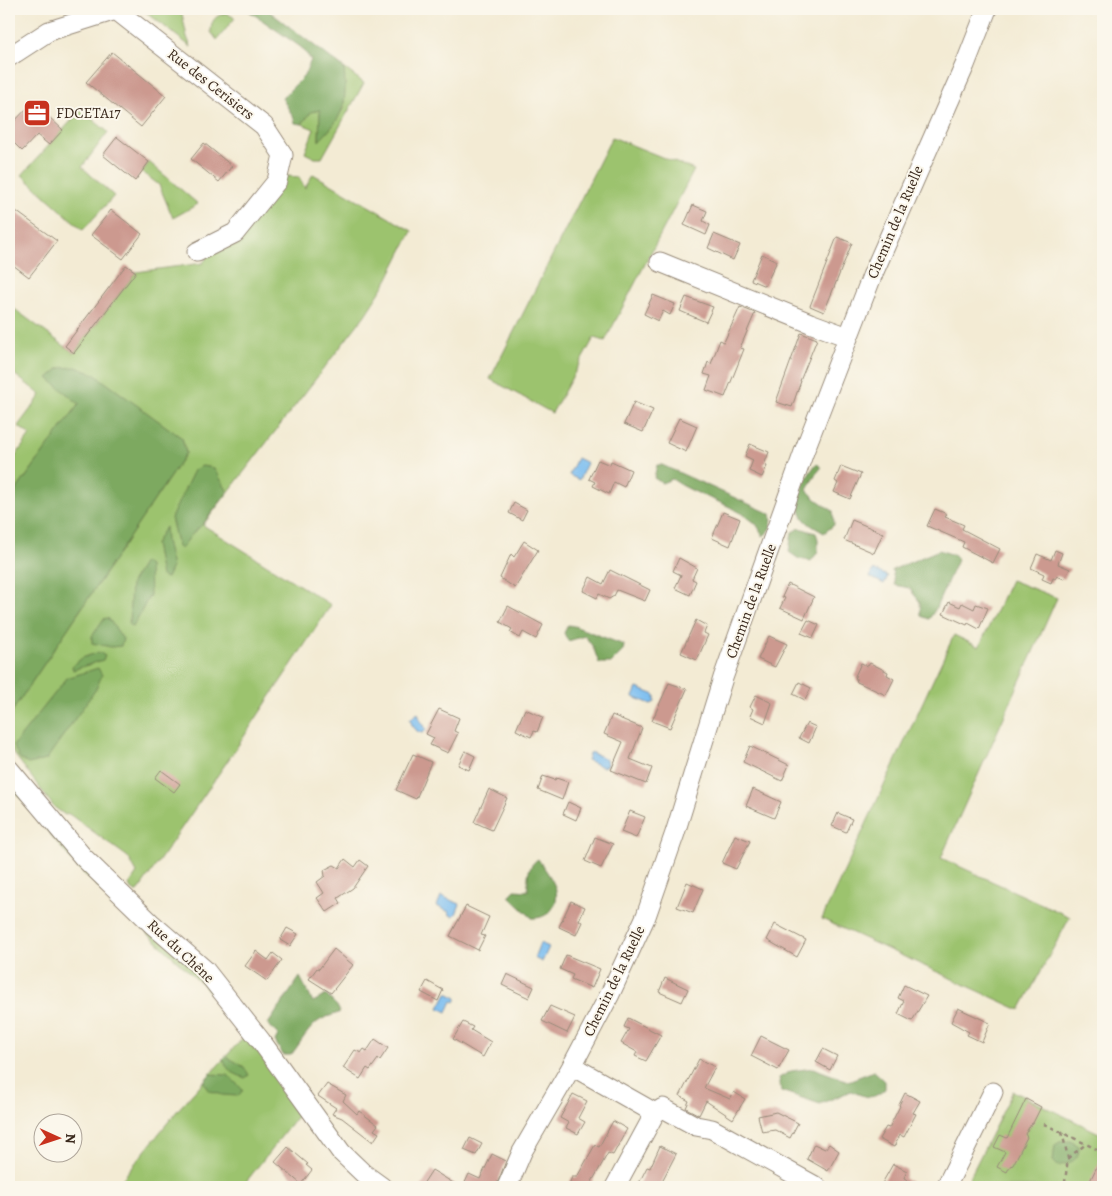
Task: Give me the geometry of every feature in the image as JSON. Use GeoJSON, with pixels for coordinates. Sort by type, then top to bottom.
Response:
{"type":"FeatureCollection","features":[{"type":"Feature","properties":{"kind":"street","name":"Chemin de la Ruelle"},"geometry":{"type":"LineString","coordinates":[[507,1187],[522,1152],[572,1066],[610,994],[646,916],[675,833],[723,678],[804,449],[872,276],[965,65],[987,9]]}},
{"type":"Feature","properties":{"kind":"street","name":"Rue des Cerisiers"},"geometry":{"type":"LineString","coordinates":[[9,57],[50,31],[116,10],[264,126],[283,155],[277,180],[235,233],[197,252]]}},
{"type":"Feature","properties":{"kind":"street"},"geometry":{"type":"LineString","coordinates":[[660,262],[848,337]]}},
{"type":"Feature","properties":{"kind":"street","name":"Rue du Chêne"},"geometry":{"type":"LineString","coordinates":[[9,768],[83,857],[152,924],[205,970],[262,1041],[342,1152],[364,1174],[382,1187]]}},
{"type":"Feature","properties":{"kind":"street"},"geometry":{"type":"LineString","coordinates":[[572,1066],[655,1113]]}},
{"type":"Feature","properties":{"kind":"street"},"geometry":{"type":"LineString","coordinates":[[946,1187],[993,1092]]}},
{"type":"Feature","properties":{"kind":"street"},"geometry":{"type":"LineString","coordinates":[[615,1187],[655,1113],[663,1108],[696,1126],[712,1129],[817,1187]]}},
{"type":"Feature","properties":{"kind":"path"},"geometry":{"type":"LineString","coordinates":[[1044,1124],[1103,1152]]}},
{"type":"Feature","properties":{"kind":"path"},"geometry":{"type":"LineString","coordinates":[[1062,1132],[1068,1158],[1065,1182],[1067,1187]]}},
{"type":"Feature","properties":{"kind":"path"},"geometry":{"type":"LineString","coordinates":[[1068,1158],[1087,1143]]}},
{"type":"Feature","properties":{"kind":"green space"},"geometry":{"type":"Polygon","coordinates":[[[142,9],[181,9],[191,47],[142,9]]]}},
{"type":"Feature","properties":{"kind":"green space"},"geometry":{"type":"Polygon","coordinates":[[[246,9],[266,9],[344,68],[345,91],[342,108],[334,124],[319,141],[320,110],[311,112],[302,124],[295,123],[282,98],[304,76],[311,60],[302,48],[246,9]]]}},
{"type":"Feature","properties":{"kind":"green space"},"geometry":{"type":"Polygon","coordinates":[[[226,13],[235,18],[217,40],[211,32],[212,24],[216,17],[226,13]]]}},
{"type":"Feature","properties":{"kind":"green space"},"geometry":{"type":"Polygon","coordinates":[[[344,68],[364,83],[322,158],[315,158],[305,153],[314,129],[302,124],[311,112],[320,110],[319,140],[344,108],[344,68]]]}},
{"type":"Feature","properties":{"kind":"green space"},"geometry":{"type":"Polygon","coordinates":[[[81,110],[108,132],[82,167],[114,196],[83,230],[22,175],[81,110]]]}},
{"type":"Feature","properties":{"kind":"green space"},"geometry":{"type":"Polygon","coordinates":[[[612,137],[694,170],[605,341],[594,338],[552,413],[490,379],[612,137]]]}},
{"type":"Feature","properties":{"kind":"green space"},"geometry":{"type":"Polygon","coordinates":[[[149,162],[198,204],[173,218],[159,185],[142,172],[149,162]]]}},
{"type":"Feature","properties":{"kind":"green space"},"geometry":{"type":"Polygon","coordinates":[[[313,174],[412,231],[385,284],[365,315],[203,525],[331,605],[137,893],[129,885],[137,873],[128,857],[69,814],[65,815],[54,807],[9,747],[9,716],[186,453],[182,438],[60,368],[49,378],[80,403],[9,500],[9,472],[13,467],[11,463],[30,435],[18,426],[41,395],[9,370],[9,305],[74,353],[136,272],[203,263],[209,254],[286,176],[299,177],[305,188],[313,174]]]}},
{"type":"Feature","properties":{"kind":"green space"},"geometry":{"type":"Polygon","coordinates":[[[76,367],[94,374],[182,438],[186,453],[9,716],[9,500],[79,404],[48,378],[60,368],[76,367]]]}},
{"type":"Feature","properties":{"kind":"green space"},"geometry":{"type":"Polygon","coordinates":[[[817,463],[821,468],[807,490],[833,511],[834,525],[824,533],[805,520],[799,506],[802,490],[817,463]]]}},
{"type":"Feature","properties":{"kind":"green space"},"geometry":{"type":"Polygon","coordinates":[[[657,465],[662,465],[771,514],[770,529],[763,536],[755,523],[735,510],[692,491],[672,479],[662,483],[654,478],[657,465]]]}},
{"type":"Feature","properties":{"kind":"green space"},"geometry":{"type":"Polygon","coordinates":[[[202,466],[214,468],[228,492],[181,549],[178,547],[171,518],[194,470],[202,466]]]}},
{"type":"Feature","properties":{"kind":"green space"},"geometry":{"type":"Polygon","coordinates":[[[165,527],[172,567],[167,578],[161,576],[155,544],[165,527]]]}},
{"type":"Feature","properties":{"kind":"green space"},"geometry":{"type":"Polygon","coordinates":[[[800,528],[816,533],[818,539],[818,552],[811,561],[799,559],[789,552],[792,532],[800,528]]]}},
{"type":"Feature","properties":{"kind":"green space"},"geometry":{"type":"Polygon","coordinates":[[[939,550],[954,555],[957,560],[935,610],[929,619],[921,616],[920,602],[909,588],[895,585],[892,570],[939,550]]]}},
{"type":"Feature","properties":{"kind":"green space"},"geometry":{"type":"Polygon","coordinates":[[[144,562],[149,566],[150,595],[133,627],[129,625],[131,583],[144,562]]]}},
{"type":"Feature","properties":{"kind":"green space"},"geometry":{"type":"Polygon","coordinates":[[[1011,580],[1057,598],[941,858],[1070,917],[1020,1010],[822,919],[954,635],[979,647],[1011,580]]]}},
{"type":"Feature","properties":{"kind":"green space"},"geometry":{"type":"Polygon","coordinates":[[[105,618],[109,619],[123,639],[121,646],[111,647],[92,643],[92,636],[105,618]]]}},
{"type":"Feature","properties":{"kind":"green space"},"geometry":{"type":"Polygon","coordinates":[[[568,625],[624,645],[623,651],[611,663],[599,663],[593,647],[585,636],[568,641],[564,633],[568,625]]]}},
{"type":"Feature","properties":{"kind":"green space"},"geometry":{"type":"Polygon","coordinates":[[[99,652],[105,656],[103,660],[73,670],[72,666],[82,658],[99,652]]]}},
{"type":"Feature","properties":{"kind":"green space"},"geometry":{"type":"Polygon","coordinates":[[[98,668],[102,675],[96,689],[46,760],[28,764],[20,759],[13,746],[67,678],[98,668]]]}},
{"type":"Feature","properties":{"kind":"green space"},"geometry":{"type":"Polygon","coordinates":[[[9,775],[64,843],[109,890],[205,979],[248,1032],[203,985],[78,868],[9,784],[9,775]]]}},
{"type":"Feature","properties":{"kind":"green space"},"geometry":{"type":"Polygon","coordinates":[[[538,859],[553,882],[556,890],[556,902],[547,914],[532,918],[509,896],[515,890],[528,891],[530,869],[538,859]]]}},
{"type":"Feature","properties":{"kind":"green space"},"geometry":{"type":"Polygon","coordinates":[[[300,977],[313,1002],[326,995],[340,1012],[317,1022],[291,1055],[283,1055],[275,1041],[278,1035],[268,1024],[300,977]]]}},
{"type":"Feature","properties":{"kind":"green space"},"geometry":{"type":"Polygon","coordinates":[[[248,1032],[302,1110],[242,1187],[116,1187],[177,1111],[248,1032]]]}},
{"type":"Feature","properties":{"kind":"green space"},"geometry":{"type":"Polygon","coordinates":[[[226,1056],[244,1067],[249,1075],[245,1078],[231,1072],[223,1059],[226,1056]]]}},
{"type":"Feature","properties":{"kind":"green space"},"geometry":{"type":"Polygon","coordinates":[[[813,1068],[848,1081],[874,1071],[885,1081],[885,1089],[869,1097],[851,1091],[820,1104],[781,1091],[779,1078],[791,1071],[813,1068]]]}},
{"type":"Feature","properties":{"kind":"green space"},"geometry":{"type":"Polygon","coordinates":[[[210,1074],[228,1075],[243,1090],[238,1096],[222,1095],[208,1090],[204,1082],[210,1074]]]}},
{"type":"Feature","properties":{"kind":"green space"},"geometry":{"type":"Polygon","coordinates":[[[1013,1091],[1103,1135],[1103,1187],[965,1187],[1013,1091]]]}},
{"type":"Feature","properties":{"kind":"green space"},"geometry":{"type":"Polygon","coordinates":[[[1070,1141],[1079,1146],[1078,1155],[1073,1160],[1058,1166],[1053,1161],[1055,1145],[1060,1142],[1070,1141]]]}},
{"type":"Feature","properties":{"kind":"water"},"geometry":{"type":"Polygon","coordinates":[[[577,458],[587,463],[579,480],[569,475],[577,458]]]}},
{"type":"Feature","properties":{"kind":"water"},"geometry":{"type":"Polygon","coordinates":[[[873,570],[888,576],[884,584],[870,577],[873,570]]]}},
{"type":"Feature","properties":{"kind":"water"},"geometry":{"type":"Polygon","coordinates":[[[637,688],[655,695],[655,702],[651,704],[633,697],[637,688]]]}},
{"type":"Feature","properties":{"kind":"water"},"geometry":{"type":"Polygon","coordinates":[[[418,713],[421,723],[426,730],[423,733],[418,732],[410,719],[418,713]]]}},
{"type":"Feature","properties":{"kind":"water"},"geometry":{"type":"Polygon","coordinates":[[[590,752],[606,759],[607,765],[603,767],[587,760],[590,752]]]}},
{"type":"Feature","properties":{"kind":"water"},"geometry":{"type":"Polygon","coordinates":[[[441,896],[460,904],[456,914],[450,915],[449,912],[437,906],[441,896]]]}},
{"type":"Feature","properties":{"kind":"water"},"geometry":{"type":"Polygon","coordinates":[[[540,943],[549,947],[542,962],[534,958],[540,943]]]}},
{"type":"Feature","properties":{"kind":"water"},"geometry":{"type":"Polygon","coordinates":[[[447,993],[457,998],[455,1002],[452,1001],[447,1012],[439,1008],[447,993]]]}},
{"type":"Feature","properties":{"kind":"building"},"geometry":{"type":"Polygon","coordinates":[[[112,52],[166,96],[141,127],[86,82],[112,52]]]}},
{"type":"Feature","properties":{"kind":"building"},"geometry":{"type":"Polygon","coordinates":[[[33,102],[63,130],[49,145],[37,135],[22,151],[9,138],[9,127],[33,102]]]}},
{"type":"Feature","properties":{"kind":"building"},"geometry":{"type":"Polygon","coordinates":[[[117,137],[149,162],[135,181],[103,155],[117,137]]]}},
{"type":"Feature","properties":{"kind":"building"},"geometry":{"type":"Polygon","coordinates":[[[204,143],[232,166],[219,182],[191,159],[204,143]]]}},
{"type":"Feature","properties":{"kind":"building"},"geometry":{"type":"Polygon","coordinates":[[[693,205],[707,211],[703,221],[710,225],[706,235],[684,225],[693,205]]]}},
{"type":"Feature","properties":{"kind":"building"},"geometry":{"type":"Polygon","coordinates":[[[9,206],[57,241],[29,277],[9,262],[9,206]]]}},
{"type":"Feature","properties":{"kind":"building"},"geometry":{"type":"Polygon","coordinates":[[[111,210],[142,234],[123,259],[91,235],[111,210]]]}},
{"type":"Feature","properties":{"kind":"building"},"geometry":{"type":"Polygon","coordinates":[[[714,234],[740,245],[733,260],[708,248],[714,234]]]}},
{"type":"Feature","properties":{"kind":"building"},"geometry":{"type":"Polygon","coordinates":[[[837,237],[852,243],[824,312],[810,306],[837,237]]]}},
{"type":"Feature","properties":{"kind":"building"},"geometry":{"type":"Polygon","coordinates":[[[762,254],[777,261],[765,286],[751,280],[762,254]]]}},
{"type":"Feature","properties":{"kind":"building"},"geometry":{"type":"Polygon","coordinates":[[[126,265],[136,272],[74,353],[65,346],[126,265]]]}},
{"type":"Feature","properties":{"kind":"building"},"geometry":{"type":"Polygon","coordinates":[[[653,295],[675,304],[670,315],[663,311],[658,321],[644,314],[653,295]]]}},
{"type":"Feature","properties":{"kind":"building"},"geometry":{"type":"Polygon","coordinates":[[[686,297],[713,307],[706,322],[680,311],[686,297]]]}},
{"type":"Feature","properties":{"kind":"building"},"geometry":{"type":"Polygon","coordinates":[[[740,307],[755,313],[740,348],[744,349],[725,397],[706,390],[711,376],[704,374],[708,362],[711,364],[720,340],[724,342],[740,307]]]}},
{"type":"Feature","properties":{"kind":"building"},"geometry":{"type":"Polygon","coordinates":[[[801,333],[817,339],[792,407],[776,402],[801,333]]]}},
{"type":"Feature","properties":{"kind":"building"},"geometry":{"type":"Polygon","coordinates":[[[634,402],[653,410],[643,432],[624,424],[634,402]]]}},
{"type":"Feature","properties":{"kind":"building"},"geometry":{"type":"Polygon","coordinates":[[[679,418],[697,426],[686,452],[667,443],[679,418]]]}},
{"type":"Feature","properties":{"kind":"building"},"geometry":{"type":"Polygon","coordinates":[[[750,444],[769,452],[764,465],[767,466],[762,477],[749,471],[753,460],[745,456],[750,444]]]}},
{"type":"Feature","properties":{"kind":"building"},"geometry":{"type":"Polygon","coordinates":[[[598,460],[610,465],[611,461],[631,470],[624,487],[614,482],[609,494],[593,486],[595,482],[589,479],[598,460]]]}},
{"type":"Feature","properties":{"kind":"building"},"geometry":{"type":"Polygon","coordinates":[[[841,466],[861,474],[850,499],[834,492],[838,483],[835,481],[841,466]]]}},
{"type":"Feature","properties":{"kind":"building"},"geometry":{"type":"Polygon","coordinates":[[[514,503],[527,510],[522,520],[509,513],[514,503]]]}},
{"type":"Feature","properties":{"kind":"building"},"geometry":{"type":"Polygon","coordinates":[[[935,509],[947,514],[945,517],[964,525],[962,529],[1000,549],[993,563],[962,547],[964,542],[927,526],[935,509]]]}},
{"type":"Feature","properties":{"kind":"building"},"geometry":{"type":"Polygon","coordinates":[[[723,512],[740,519],[730,546],[712,538],[723,512]]]}},
{"type":"Feature","properties":{"kind":"building"},"geometry":{"type":"Polygon","coordinates":[[[852,520],[883,533],[874,553],[844,540],[852,520]]]}},
{"type":"Feature","properties":{"kind":"building"},"geometry":{"type":"Polygon","coordinates":[[[524,541],[538,550],[515,588],[500,578],[511,554],[514,557],[524,541]]]}},
{"type":"Feature","properties":{"kind":"building"},"geometry":{"type":"Polygon","coordinates":[[[1055,550],[1062,553],[1058,564],[1070,569],[1064,579],[1057,576],[1055,579],[1053,578],[1051,583],[1042,579],[1044,574],[1031,568],[1037,554],[1051,560],[1055,550]]]}},
{"type":"Feature","properties":{"kind":"building"},"geometry":{"type":"Polygon","coordinates":[[[679,558],[697,568],[692,579],[696,581],[690,595],[675,588],[681,575],[673,571],[679,558]]]}},
{"type":"Feature","properties":{"kind":"building"},"geometry":{"type":"Polygon","coordinates":[[[610,570],[650,590],[645,601],[617,590],[614,596],[609,599],[599,594],[597,598],[583,591],[590,577],[603,584],[610,570]]]}},
{"type":"Feature","properties":{"kind":"building"},"geometry":{"type":"Polygon","coordinates":[[[788,584],[814,597],[804,619],[780,608],[785,598],[782,597],[788,584]]]}},
{"type":"Feature","properties":{"kind":"building"},"geometry":{"type":"Polygon","coordinates":[[[949,602],[960,607],[962,603],[974,609],[976,604],[988,608],[979,629],[943,614],[949,602]]]}},
{"type":"Feature","properties":{"kind":"building"},"geometry":{"type":"Polygon","coordinates":[[[508,606],[543,625],[536,639],[523,632],[520,638],[510,632],[512,629],[500,622],[508,606]]]}},
{"type":"Feature","properties":{"kind":"building"},"geometry":{"type":"Polygon","coordinates":[[[696,620],[707,626],[704,633],[708,635],[697,660],[681,653],[696,620]]]}},
{"type":"Feature","properties":{"kind":"building"},"geometry":{"type":"Polygon","coordinates":[[[808,620],[819,625],[813,638],[801,633],[808,620]]]}},
{"type":"Feature","properties":{"kind":"building"},"geometry":{"type":"Polygon","coordinates":[[[769,636],[787,644],[775,667],[758,659],[769,636]]]}},
{"type":"Feature","properties":{"kind":"building"},"geometry":{"type":"Polygon","coordinates":[[[861,663],[868,666],[870,663],[888,672],[887,675],[894,679],[886,695],[857,682],[855,676],[861,663]]]}},
{"type":"Feature","properties":{"kind":"building"},"geometry":{"type":"Polygon","coordinates":[[[799,682],[811,688],[805,700],[793,694],[799,682]]]}},
{"type":"Feature","properties":{"kind":"building"},"geometry":{"type":"Polygon","coordinates":[[[669,683],[687,689],[670,728],[652,721],[669,683]]]}},
{"type":"Feature","properties":{"kind":"building"},"geometry":{"type":"Polygon","coordinates":[[[756,695],[772,703],[765,723],[750,716],[753,709],[750,707],[756,695]]]}},
{"type":"Feature","properties":{"kind":"building"},"geometry":{"type":"Polygon","coordinates":[[[439,709],[459,718],[454,731],[458,733],[448,753],[430,745],[434,738],[426,734],[439,709]]]}},
{"type":"Feature","properties":{"kind":"building"},"geometry":{"type":"Polygon","coordinates":[[[525,709],[543,717],[537,732],[534,731],[531,737],[516,730],[525,709]]]}},
{"type":"Feature","properties":{"kind":"building"},"geometry":{"type":"Polygon","coordinates":[[[612,715],[642,728],[630,759],[652,768],[646,784],[611,770],[623,742],[604,734],[612,715]]]}},
{"type":"Feature","properties":{"kind":"building"},"geometry":{"type":"Polygon","coordinates":[[[807,723],[816,727],[809,743],[799,738],[807,723]]]}},
{"type":"Feature","properties":{"kind":"building"},"geometry":{"type":"Polygon","coordinates":[[[750,746],[789,765],[782,781],[743,762],[750,746]]]}},
{"type":"Feature","properties":{"kind":"building"},"geometry":{"type":"Polygon","coordinates":[[[465,751],[475,756],[469,770],[458,765],[465,751]]]}},
{"type":"Feature","properties":{"kind":"building"},"geometry":{"type":"Polygon","coordinates":[[[413,754],[431,762],[416,799],[396,790],[413,754]]]}},
{"type":"Feature","properties":{"kind":"building"},"geometry":{"type":"Polygon","coordinates":[[[161,770],[180,784],[174,792],[155,778],[161,770]]]}},
{"type":"Feature","properties":{"kind":"building"},"geometry":{"type":"Polygon","coordinates":[[[543,776],[568,782],[562,800],[538,790],[543,776]]]}},
{"type":"Feature","properties":{"kind":"building"},"geometry":{"type":"Polygon","coordinates":[[[489,789],[507,798],[492,830],[474,822],[489,789]]]}},
{"type":"Feature","properties":{"kind":"building"},"geometry":{"type":"Polygon","coordinates":[[[753,789],[781,802],[774,818],[746,806],[753,789]]]}},
{"type":"Feature","properties":{"kind":"building"},"geometry":{"type":"Polygon","coordinates":[[[568,802],[581,808],[576,820],[563,814],[568,802]]]}},
{"type":"Feature","properties":{"kind":"building"},"geometry":{"type":"Polygon","coordinates":[[[630,811],[645,817],[636,838],[621,832],[630,811]]]}},
{"type":"Feature","properties":{"kind":"building"},"geometry":{"type":"Polygon","coordinates":[[[838,813],[852,819],[846,832],[832,826],[838,813]]]}},
{"type":"Feature","properties":{"kind":"building"},"geometry":{"type":"Polygon","coordinates":[[[735,835],[750,841],[736,869],[722,863],[735,835]]]}},
{"type":"Feature","properties":{"kind":"building"},"geometry":{"type":"Polygon","coordinates":[[[595,837],[613,844],[601,868],[585,861],[595,837]]]}},
{"type":"Feature","properties":{"kind":"building"},"geometry":{"type":"Polygon","coordinates":[[[345,859],[355,867],[360,860],[368,866],[353,888],[338,898],[341,903],[327,912],[317,898],[324,893],[317,882],[325,876],[324,870],[334,865],[339,868],[345,859]]]}},
{"type":"Feature","properties":{"kind":"building"},"geometry":{"type":"Polygon","coordinates":[[[687,882],[703,889],[693,913],[677,907],[687,882]]]}},
{"type":"Feature","properties":{"kind":"building"},"geometry":{"type":"Polygon","coordinates":[[[571,901],[585,907],[579,920],[582,922],[576,935],[559,927],[571,901]]]}},
{"type":"Feature","properties":{"kind":"building"},"geometry":{"type":"Polygon","coordinates":[[[466,906],[489,917],[481,935],[485,936],[478,950],[450,936],[466,906]]]}},
{"type":"Feature","properties":{"kind":"building"},"geometry":{"type":"Polygon","coordinates":[[[775,924],[806,940],[797,957],[767,940],[775,924]]]}},
{"type":"Feature","properties":{"kind":"building"},"geometry":{"type":"Polygon","coordinates":[[[287,928],[298,934],[290,946],[280,940],[287,928]]]}},
{"type":"Feature","properties":{"kind":"building"},"geometry":{"type":"Polygon","coordinates":[[[334,949],[353,965],[331,993],[309,979],[334,949]]]}},
{"type":"Feature","properties":{"kind":"building"},"geometry":{"type":"Polygon","coordinates":[[[256,951],[268,960],[273,953],[282,960],[267,981],[245,966],[256,951]]]}},
{"type":"Feature","properties":{"kind":"building"},"geometry":{"type":"Polygon","coordinates":[[[566,955],[600,969],[592,988],[571,979],[573,975],[560,969],[566,955]]]}},
{"type":"Feature","properties":{"kind":"building"},"geometry":{"type":"Polygon","coordinates":[[[507,974],[534,987],[529,998],[502,985],[507,974]]]}},
{"type":"Feature","properties":{"kind":"building"},"geometry":{"type":"Polygon","coordinates":[[[665,978],[688,989],[682,1002],[659,992],[665,978]]]}},
{"type":"Feature","properties":{"kind":"building"},"geometry":{"type":"Polygon","coordinates":[[[427,981],[443,990],[438,1001],[421,992],[427,981]]]}},
{"type":"Feature","properties":{"kind":"building"},"geometry":{"type":"Polygon","coordinates":[[[904,985],[927,996],[912,1021],[898,1014],[904,1001],[898,998],[904,985]]]}},
{"type":"Feature","properties":{"kind":"building"},"geometry":{"type":"Polygon","coordinates":[[[550,1006],[575,1017],[567,1033],[542,1021],[550,1006]]]}},
{"type":"Feature","properties":{"kind":"building"},"geometry":{"type":"Polygon","coordinates":[[[958,1008],[990,1023],[982,1042],[967,1035],[969,1032],[951,1022],[958,1008]]]}},
{"type":"Feature","properties":{"kind":"building"},"geometry":{"type":"Polygon","coordinates":[[[628,1018],[661,1035],[646,1061],[635,1056],[637,1052],[621,1043],[629,1029],[624,1027],[628,1018]]]}},
{"type":"Feature","properties":{"kind":"building"},"geometry":{"type":"Polygon","coordinates":[[[463,1022],[473,1027],[471,1030],[491,1042],[483,1057],[453,1039],[463,1022]]]}},
{"type":"Feature","properties":{"kind":"building"},"geometry":{"type":"Polygon","coordinates":[[[761,1036],[789,1050],[778,1070],[751,1056],[761,1036]]]}},
{"type":"Feature","properties":{"kind":"building"},"geometry":{"type":"Polygon","coordinates":[[[375,1039],[388,1048],[370,1070],[367,1068],[360,1079],[343,1068],[355,1050],[361,1053],[364,1049],[367,1051],[375,1039]]]}},
{"type":"Feature","properties":{"kind":"building"},"geometry":{"type":"Polygon","coordinates":[[[823,1049],[837,1056],[830,1070],[816,1062],[823,1049]]]}},
{"type":"Feature","properties":{"kind":"building"},"geometry":{"type":"Polygon","coordinates":[[[699,1059],[715,1067],[704,1088],[730,1099],[734,1092],[745,1099],[733,1119],[706,1101],[699,1115],[686,1108],[689,1101],[680,1096],[699,1059]]]}},
{"type":"Feature","properties":{"kind":"building"},"geometry":{"type":"Polygon","coordinates":[[[327,1084],[346,1095],[343,1101],[357,1114],[359,1111],[378,1125],[374,1130],[379,1133],[373,1142],[342,1118],[332,1114],[336,1108],[318,1096],[327,1084]]]}},
{"type":"Feature","properties":{"kind":"building"},"geometry":{"type":"Polygon","coordinates":[[[905,1093],[920,1101],[913,1113],[916,1114],[904,1137],[900,1135],[894,1147],[879,1139],[886,1127],[889,1128],[905,1093]]]}},
{"type":"Feature","properties":{"kind":"building"},"geometry":{"type":"Polygon","coordinates":[[[573,1094],[587,1101],[578,1118],[585,1122],[578,1134],[566,1128],[569,1123],[560,1118],[573,1094]]]}},
{"type":"Feature","properties":{"kind":"building"},"geometry":{"type":"Polygon","coordinates":[[[1026,1099],[1041,1107],[1025,1134],[1027,1137],[1013,1165],[1010,1166],[1007,1172],[997,1167],[1005,1152],[994,1147],[1000,1135],[1007,1138],[1026,1099]]]}},
{"type":"Feature","properties":{"kind":"building"},"geometry":{"type":"Polygon","coordinates":[[[776,1112],[798,1123],[790,1138],[775,1130],[762,1132],[758,1116],[776,1112]]]}},
{"type":"Feature","properties":{"kind":"building"},"geometry":{"type":"Polygon","coordinates":[[[613,1121],[627,1129],[613,1155],[608,1153],[589,1187],[568,1187],[572,1177],[577,1177],[595,1145],[599,1147],[613,1121]]]}},
{"type":"Feature","properties":{"kind":"building"},"geometry":{"type":"Polygon","coordinates":[[[470,1138],[482,1144],[476,1155],[464,1150],[470,1138]]]}},
{"type":"Feature","properties":{"kind":"building"},"geometry":{"type":"Polygon","coordinates":[[[814,1144],[825,1149],[829,1144],[839,1151],[828,1171],[807,1159],[814,1144]]]}},
{"type":"Feature","properties":{"kind":"building"},"geometry":{"type":"Polygon","coordinates":[[[660,1146],[676,1154],[659,1187],[637,1187],[647,1167],[650,1168],[660,1146]]]}},
{"type":"Feature","properties":{"kind":"building"},"geometry":{"type":"Polygon","coordinates":[[[288,1147],[308,1164],[306,1165],[312,1170],[301,1184],[275,1162],[288,1147]]]}},
{"type":"Feature","properties":{"kind":"building"},"geometry":{"type":"Polygon","coordinates":[[[492,1154],[506,1161],[496,1187],[463,1187],[469,1174],[480,1179],[492,1154]]]}},
{"type":"Feature","properties":{"kind":"building"},"geometry":{"type":"Polygon","coordinates":[[[1103,1154],[1103,1187],[1087,1187],[1103,1154]]]}},
{"type":"Feature","properties":{"kind":"building"},"geometry":{"type":"Polygon","coordinates":[[[893,1164],[907,1171],[904,1178],[920,1187],[880,1187],[893,1164]]]}},
{"type":"Feature","properties":{"kind":"building"},"geometry":{"type":"Polygon","coordinates":[[[432,1170],[460,1187],[421,1187],[432,1170]]]}},
{"type":"Feature","properties":{"kind":"place","name":"FDCETA17"},"geometry":{"type":"Point","coordinates":[37,113]}}]}
